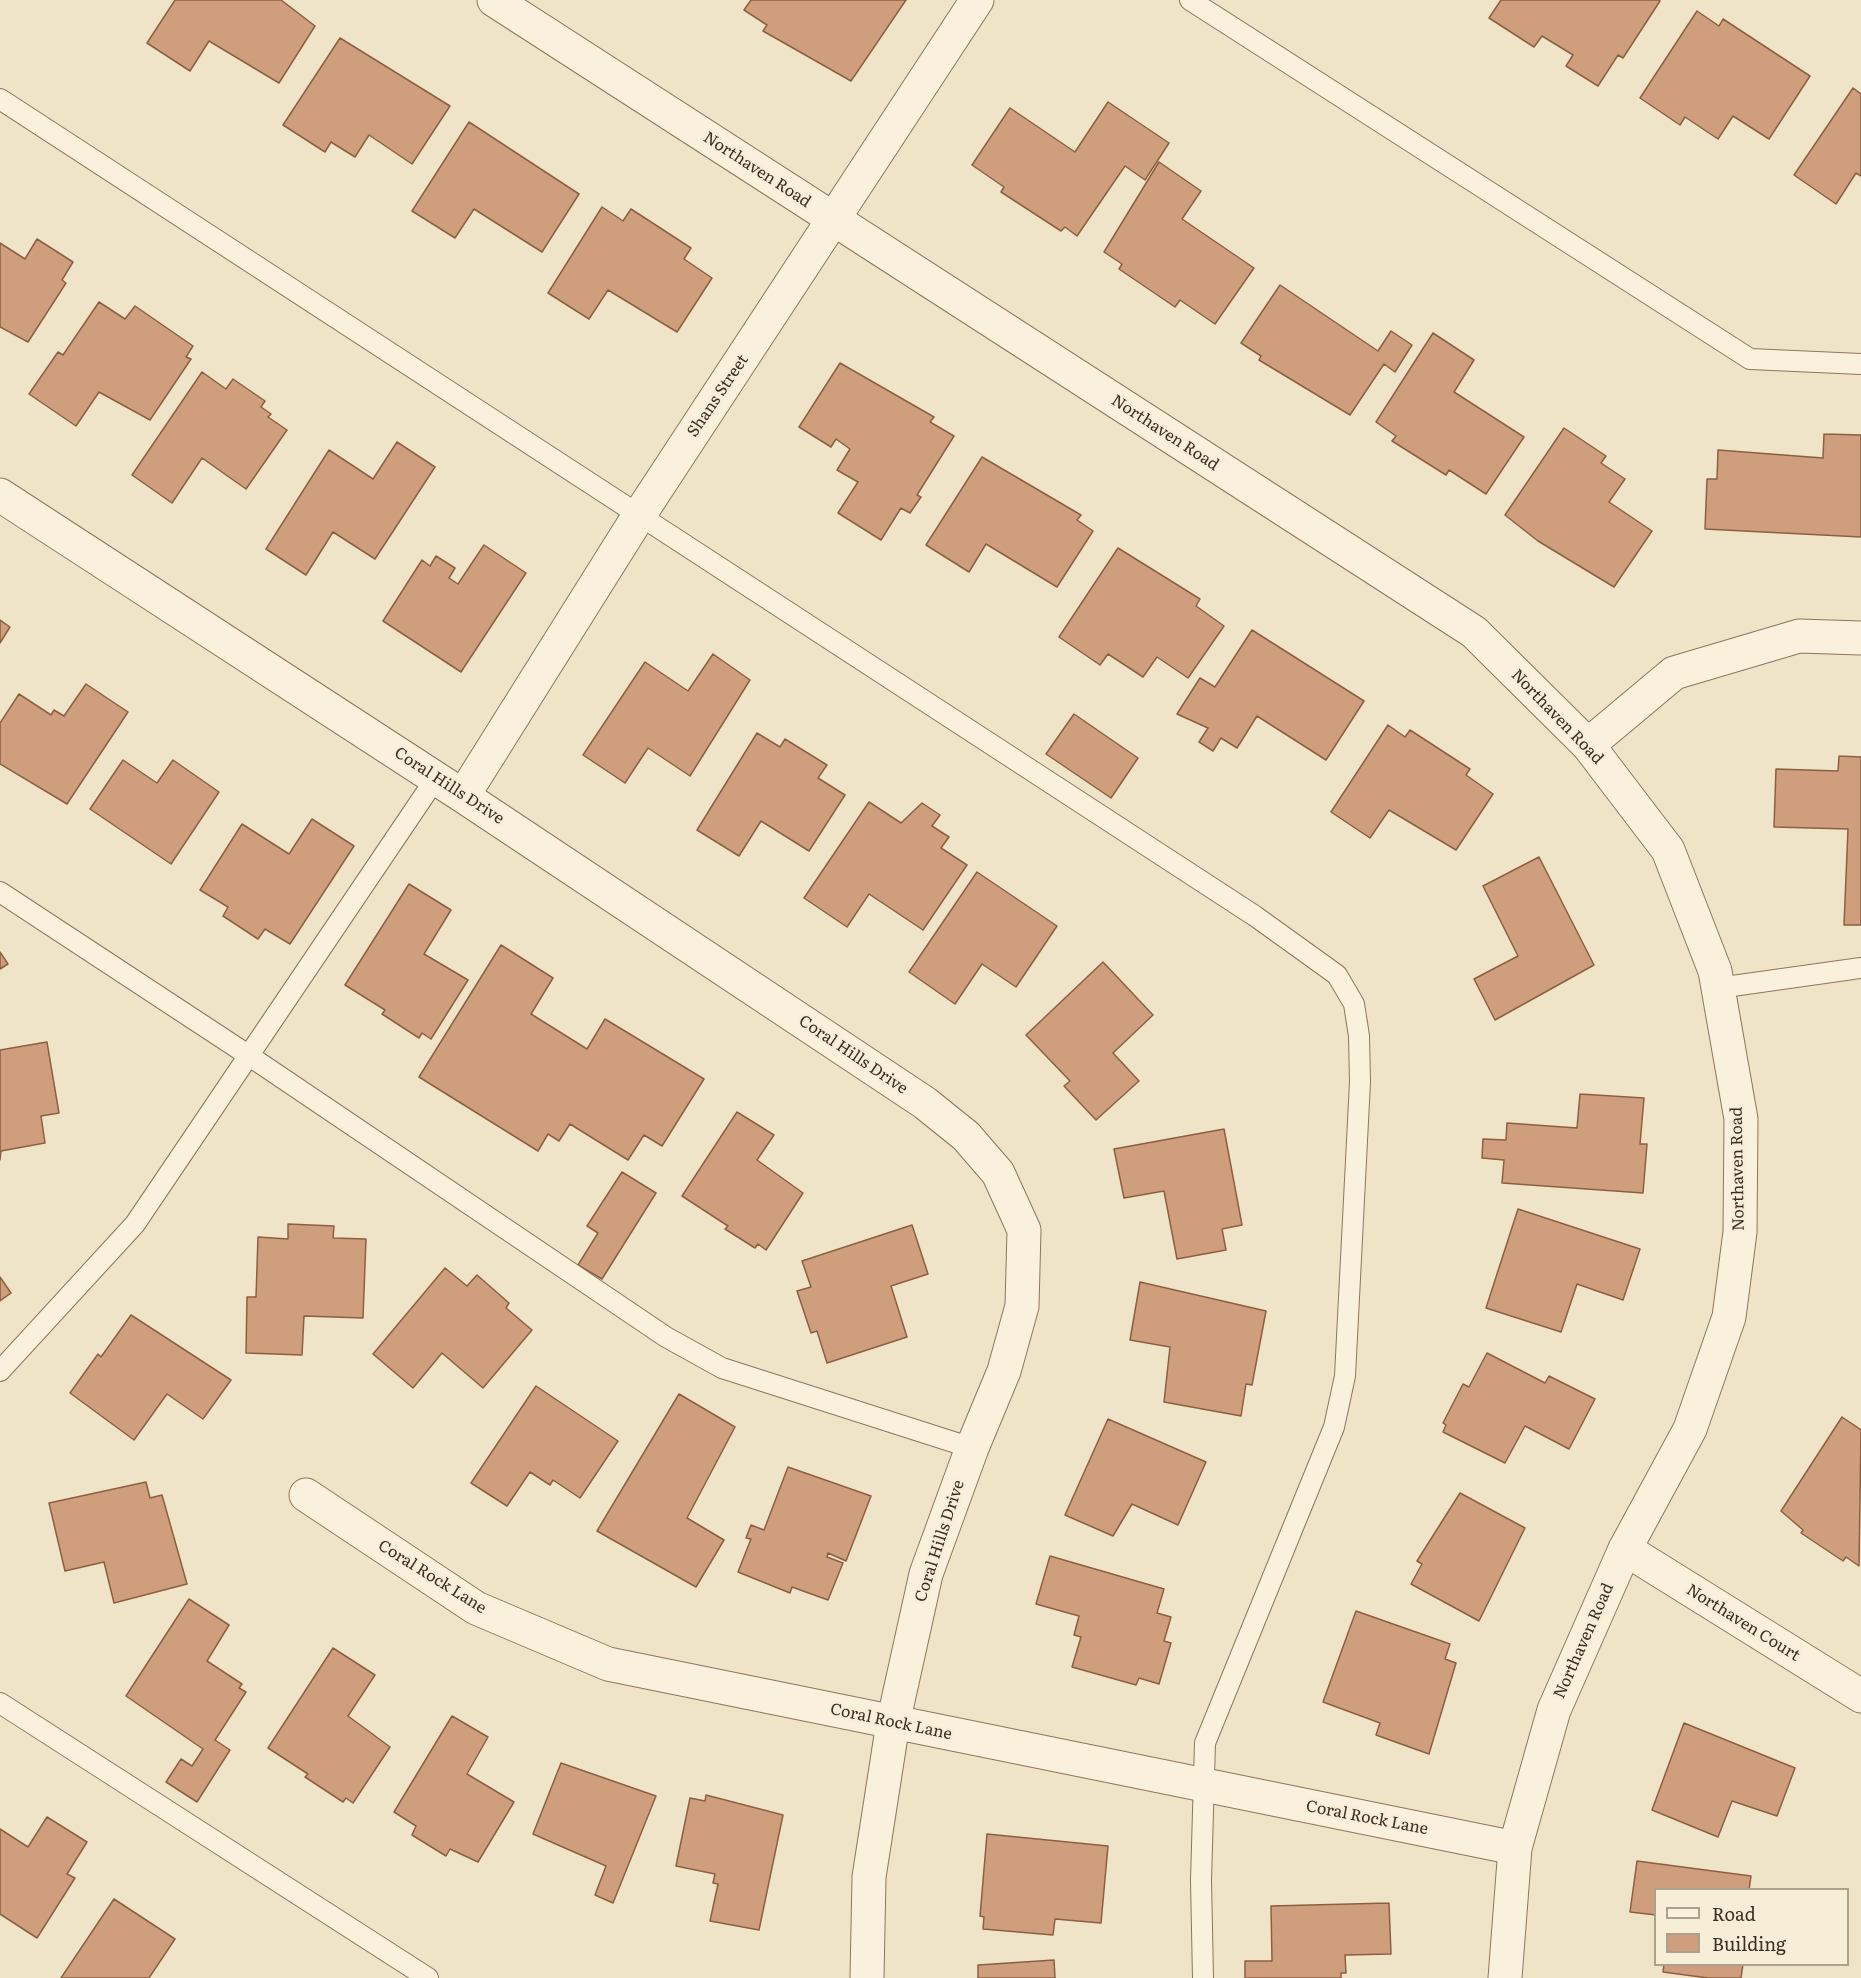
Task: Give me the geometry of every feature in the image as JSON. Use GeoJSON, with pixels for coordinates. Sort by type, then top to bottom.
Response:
{"type":"FeatureCollection","features":[{"type":"Feature","properties":{"kind":"street","name":"Northaven Road"},"geometry":{"type":"LineString","coordinates":[[494,0],[1474,632],[1588,745],[1668,850],[1715,971],[1741,1119],[1740,1232],[1729,1317],[1690,1429],[1625,1549],[1554,1710],[1515,1848],[1505,1978]]}},
{"type":"Feature","properties":{"kind":"street","name":"Shans Street"},"geometry":{"type":"LineString","coordinates":[[463,796],[638,517],[835,221],[977,0]]}},
{"type":"Feature","properties":{"kind":"street","name":"Coral Hills Drive"},"geometry":{"type":"LineString","coordinates":[[0,495],[436,778],[925,1103],[966,1136],[998,1173],[1024,1230],[1022,1306],[1004,1371],[972,1448],[926,1574],[893,1723],[869,1877],[867,1978]]}},
{"type":"Feature","properties":{"kind":"street"},"geometry":{"type":"LineString","coordinates":[[1588,745],[1674,673],[1799,636],[1861,638]]}},
{"type":"Feature","properties":{"kind":"street","name":"Coral Rock Lane"},"geometry":{"type":"LineString","coordinates":[[306,1495],[476,1608],[608,1664],[1515,1848]]}},
{"type":"Feature","properties":{"kind":"street","name":"Northaven Court"},"geometry":{"type":"LineString","coordinates":[[1625,1549],[1861,1696]]}},
{"type":"Feature","properties":{"kind":"lane"},"geometry":{"type":"LineString","coordinates":[[1190,0],[1750,358],[1861,364]]}},
{"type":"Feature","properties":{"kind":"lane"},"geometry":{"type":"LineString","coordinates":[[0,99],[638,517],[1255,916],[1337,975],[1353,1004],[1359,1036],[1360,1082],[1345,1376],[1334,1427],[1204,1743],[1203,1978]]}},
{"type":"Feature","properties":{"kind":"lane"},"geometry":{"type":"LineString","coordinates":[[0,1371],[135,1224],[436,778]]}},
{"type":"Feature","properties":{"kind":"lane"},"geometry":{"type":"LineString","coordinates":[[0,892],[248,1055],[666,1337],[713,1362],[760,1380],[972,1448]]}},
{"type":"Feature","properties":{"kind":"lane"},"geometry":{"type":"LineString","coordinates":[[1718,988],[1861,968]]}},
{"type":"Feature","properties":{"kind":"lane"},"geometry":{"type":"LineString","coordinates":[[0,1703],[428,1978]]}},
{"type":"Feature","properties":{"kind":"building"},"geometry":{"type":"Polygon","coordinates":[[[175,0],[281,0],[315,26],[279,83],[209,41],[190,71],[147,43],[175,0]]]}},
{"type":"Feature","properties":{"kind":"building"},"geometry":{"type":"Polygon","coordinates":[[[751,0],[906,0],[851,81],[763,31],[767,25],[744,10],[751,0]]]}},
{"type":"Feature","properties":{"kind":"building"},"geometry":{"type":"Polygon","coordinates":[[[1501,0],[1660,1],[1623,58],[1618,55],[1598,86],[1566,66],[1573,55],[1542,36],[1534,47],[1489,18],[1501,0]]]}},
{"type":"Feature","properties":{"kind":"building"},"geometry":{"type":"Polygon","coordinates":[[[1697,11],[1719,26],[1723,19],[1810,76],[1769,139],[1733,116],[1718,139],[1685,117],[1680,125],[1640,98],[1697,11]]]}},
{"type":"Feature","properties":{"kind":"building"},"geometry":{"type":"Polygon","coordinates":[[[340,38],[450,106],[412,164],[369,135],[355,157],[331,142],[325,152],[283,125],[340,38]]]}},
{"type":"Feature","properties":{"kind":"building"},"geometry":{"type":"Polygon","coordinates":[[[1853,88],[1861,94],[1861,176],[1856,173],[1836,204],[1794,175],[1853,88]]]}},
{"type":"Feature","properties":{"kind":"building"},"geometry":{"type":"Polygon","coordinates":[[[1108,102],[1169,143],[1145,180],[1125,166],[1077,236],[1065,227],[1061,231],[1001,192],[1004,187],[972,165],[1010,108],[1075,152],[1108,102]]]}},
{"type":"Feature","properties":{"kind":"building"},"geometry":{"type":"Polygon","coordinates":[[[469,122],[579,194],[542,252],[474,209],[455,238],[412,211],[469,122]]]}},
{"type":"Feature","properties":{"kind":"building"},"geometry":{"type":"Polygon","coordinates":[[[1159,162],[1201,191],[1182,219],[1254,268],[1215,324],[1180,300],[1175,307],[1119,269],[1122,264],[1104,252],[1159,162]]]}},
{"type":"Feature","properties":{"kind":"building"},"geometry":{"type":"Polygon","coordinates":[[[602,207],[623,221],[631,209],[691,248],[684,259],[712,278],[677,332],[608,290],[589,319],[548,293],[602,207]]]}},
{"type":"Feature","properties":{"kind":"building"},"geometry":{"type":"Polygon","coordinates":[[[37,239],[73,262],[62,280],[66,283],[28,342],[0,327],[0,243],[25,259],[37,239]]]}},
{"type":"Feature","properties":{"kind":"building"},"geometry":{"type":"Polygon","coordinates":[[[1280,285],[1378,351],[1391,331],[1412,345],[1395,372],[1384,364],[1350,415],[1259,360],[1261,356],[1241,343],[1280,285]]]}},
{"type":"Feature","properties":{"kind":"building"},"geometry":{"type":"Polygon","coordinates":[[[99,302],[125,319],[135,306],[193,346],[186,357],[191,359],[150,420],[99,392],[76,426],[29,394],[58,352],[63,355],[99,302]]]}},
{"type":"Feature","properties":{"kind":"building"},"geometry":{"type":"Polygon","coordinates":[[[1433,333],[1474,360],[1454,392],[1524,437],[1486,494],[1449,470],[1446,475],[1392,441],[1396,436],[1376,422],[1433,333]]]}},
{"type":"Feature","properties":{"kind":"building"},"geometry":{"type":"Polygon","coordinates":[[[840,363],[934,417],[930,422],[954,436],[917,495],[921,497],[910,513],[901,508],[881,540],[838,513],[858,482],[837,470],[850,449],[836,439],[831,447],[799,427],[840,363]]]}},
{"type":"Feature","properties":{"kind":"building"},"geometry":{"type":"Polygon","coordinates":[[[202,372],[226,389],[233,379],[265,401],[261,407],[271,414],[268,417],[287,430],[246,489],[202,458],[172,503],[132,475],[202,372]]]}},
{"type":"Feature","properties":{"kind":"building"},"geometry":{"type":"Polygon","coordinates":[[[1564,428],[1606,456],[1601,463],[1625,479],[1609,502],[1652,531],[1614,587],[1538,541],[1505,515],[1564,428]]]}},
{"type":"Feature","properties":{"kind":"building"},"geometry":{"type":"Polygon","coordinates":[[[1824,434],[1861,435],[1861,537],[1705,529],[1707,479],[1717,479],[1718,450],[1823,458],[1824,434]]]}},
{"type":"Feature","properties":{"kind":"building"},"geometry":{"type":"Polygon","coordinates":[[[397,442],[435,467],[375,559],[333,532],[306,575],[266,549],[329,450],[373,479],[397,442]]]}},
{"type":"Feature","properties":{"kind":"building"},"geometry":{"type":"Polygon","coordinates":[[[982,457],[1081,515],[1077,520],[1093,531],[1057,587],[986,544],[969,572],[926,545],[982,457]]]}},
{"type":"Feature","properties":{"kind":"building"},"geometry":{"type":"Polygon","coordinates":[[[484,545],[526,573],[461,672],[383,621],[422,560],[430,566],[436,556],[455,568],[449,578],[458,584],[484,545]]]}},
{"type":"Feature","properties":{"kind":"building"},"geometry":{"type":"Polygon","coordinates":[[[1118,548],[1200,599],[1196,606],[1224,626],[1188,678],[1157,657],[1143,677],[1108,654],[1100,665],[1059,637],[1118,548]]]}},
{"type":"Feature","properties":{"kind":"building"},"geometry":{"type":"Polygon","coordinates":[[[0,620],[10,627],[0,643],[0,620]]]}},
{"type":"Feature","properties":{"kind":"building"},"geometry":{"type":"Polygon","coordinates":[[[1252,630],[1364,701],[1326,760],[1257,716],[1237,748],[1221,738],[1213,751],[1199,742],[1208,728],[1177,714],[1200,678],[1215,687],[1252,630]]]}},
{"type":"Feature","properties":{"kind":"building"},"geometry":{"type":"Polygon","coordinates":[[[713,654],[750,680],[690,776],[648,748],[625,783],[583,755],[645,662],[688,691],[713,654]]]}},
{"type":"Feature","properties":{"kind":"building"},"geometry":{"type":"Polygon","coordinates":[[[86,684],[128,712],[67,804],[0,764],[0,723],[19,694],[51,715],[54,710],[64,716],[86,684]]]}},
{"type":"Feature","properties":{"kind":"building"},"geometry":{"type":"Polygon","coordinates":[[[1074,714],[1138,758],[1111,798],[1046,754],[1074,714]]]}},
{"type":"Feature","properties":{"kind":"building"},"geometry":{"type":"Polygon","coordinates":[[[1388,725],[1405,737],[1410,730],[1470,769],[1466,775],[1493,794],[1456,850],[1389,810],[1370,838],[1331,812],[1388,725]]]}},
{"type":"Feature","properties":{"kind":"building"},"geometry":{"type":"Polygon","coordinates":[[[757,733],[780,747],[785,739],[827,765],[818,778],[845,795],[809,851],[761,821],[739,856],[697,830],[757,733]]]}},
{"type":"Feature","properties":{"kind":"building"},"geometry":{"type":"Polygon","coordinates":[[[1839,756],[1861,757],[1861,925],[1844,925],[1848,829],[1774,827],[1776,769],[1838,771],[1839,756]]]}},
{"type":"Feature","properties":{"kind":"building"},"geometry":{"type":"Polygon","coordinates":[[[123,760],[157,783],[173,760],[219,792],[171,864],[90,809],[123,760]]]}},
{"type":"Feature","properties":{"kind":"building"},"geometry":{"type":"Polygon","coordinates":[[[869,802],[901,823],[922,803],[940,815],[932,826],[949,837],[941,848],[967,865],[923,930],[869,894],[847,927],[804,898],[869,802]]]}},
{"type":"Feature","properties":{"kind":"building"},"geometry":{"type":"Polygon","coordinates":[[[312,819],[354,846],[290,944],[265,929],[258,939],[223,916],[228,907],[200,890],[242,824],[289,854],[312,819]]]}},
{"type":"Feature","properties":{"kind":"building"},"geometry":{"type":"Polygon","coordinates":[[[1539,857],[1594,965],[1495,1020],[1474,979],[1518,956],[1483,886],[1539,857]]]}},
{"type":"Feature","properties":{"kind":"building"},"geometry":{"type":"Polygon","coordinates":[[[977,872],[1057,926],[1016,987],[982,964],[955,1004],[909,972],[977,872]]]}},
{"type":"Feature","properties":{"kind":"building"},"geometry":{"type":"Polygon","coordinates":[[[409,884],[451,910],[424,954],[468,980],[431,1039],[422,1033],[419,1038],[382,1014],[385,1010],[345,985],[409,884]]]}},
{"type":"Feature","properties":{"kind":"building"},"geometry":{"type":"Polygon","coordinates":[[[501,945],[553,978],[531,1014],[587,1049],[605,1019],[704,1079],[662,1146],[644,1135],[628,1160],[570,1124],[559,1141],[548,1134],[538,1151],[419,1077],[501,945]]]}},
{"type":"Feature","properties":{"kind":"building"},"geometry":{"type":"Polygon","coordinates":[[[0,952],[8,964],[0,969],[0,952]]]}},
{"type":"Feature","properties":{"kind":"building"},"geometry":{"type":"Polygon","coordinates":[[[1103,962],[1153,1015],[1113,1053],[1139,1081],[1096,1120],[1064,1086],[1070,1081],[1026,1035],[1103,962]]]}},
{"type":"Feature","properties":{"kind":"building"},"geometry":{"type":"Polygon","coordinates":[[[47,1042],[59,1113],[41,1116],[45,1143],[1,1151],[0,1160],[0,1050],[47,1042]]]}},
{"type":"Feature","properties":{"kind":"building"},"geometry":{"type":"Polygon","coordinates":[[[1580,1094],[1644,1098],[1640,1144],[1647,1144],[1643,1193],[1502,1183],[1504,1160],[1482,1158],[1483,1139],[1506,1140],[1507,1123],[1577,1128],[1580,1094]]]}},
{"type":"Feature","properties":{"kind":"building"},"geometry":{"type":"Polygon","coordinates":[[[737,1112],[774,1135],[757,1160],[803,1193],[766,1250],[758,1244],[755,1248],[725,1229],[728,1226],[682,1196],[737,1112]]]}},
{"type":"Feature","properties":{"kind":"building"},"geometry":{"type":"Polygon","coordinates":[[[1224,1129],[1242,1225],[1222,1229],[1226,1250],[1177,1259],[1164,1191],[1124,1198],[1114,1149],[1224,1129]]]}},
{"type":"Feature","properties":{"kind":"building"},"geometry":{"type":"Polygon","coordinates":[[[622,1172],[656,1193],[602,1279],[578,1265],[598,1233],[587,1226],[622,1172]]]}},
{"type":"Feature","properties":{"kind":"building"},"geometry":{"type":"Polygon","coordinates":[[[1518,1209],[1640,1249],[1623,1300],[1577,1284],[1561,1332],[1486,1308],[1518,1209]]]}},
{"type":"Feature","properties":{"kind":"building"},"geometry":{"type":"Polygon","coordinates":[[[288,1224],[334,1226],[333,1238],[366,1239],[363,1318],[304,1316],[302,1355],[246,1353],[247,1297],[256,1297],[258,1237],[288,1239],[288,1224]]]}},
{"type":"Feature","properties":{"kind":"building"},"geometry":{"type":"Polygon","coordinates":[[[912,1225],[928,1274],[891,1286],[907,1337],[827,1363],[817,1331],[811,1333],[797,1291],[811,1287],[802,1261],[912,1225]]]}},
{"type":"Feature","properties":{"kind":"building"},"geometry":{"type":"Polygon","coordinates":[[[445,1268],[467,1286],[477,1275],[509,1303],[506,1308],[532,1330],[483,1388],[442,1353],[413,1388],[373,1354],[445,1268]]]}},
{"type":"Feature","properties":{"kind":"building"},"geometry":{"type":"Polygon","coordinates":[[[0,1277],[11,1293],[0,1301],[0,1277]]]}},
{"type":"Feature","properties":{"kind":"building"},"geometry":{"type":"Polygon","coordinates":[[[1140,1282],[1266,1311],[1252,1385],[1246,1384],[1241,1416],[1164,1402],[1170,1347],[1130,1340],[1140,1282]]]}},
{"type":"Feature","properties":{"kind":"building"},"geometry":{"type":"Polygon","coordinates":[[[131,1315],[231,1380],[203,1419],[167,1394],[134,1440],[70,1393],[98,1354],[101,1357],[131,1315]]]}},
{"type":"Feature","properties":{"kind":"building"},"geometry":{"type":"Polygon","coordinates":[[[1487,1353],[1545,1383],[1549,1376],[1595,1399],[1569,1449],[1525,1426],[1505,1463],[1443,1432],[1446,1425],[1443,1423],[1463,1384],[1469,1387],[1487,1353]]]}},
{"type":"Feature","properties":{"kind":"building"},"geometry":{"type":"Polygon","coordinates":[[[536,1386],[618,1441],[580,1498],[553,1480],[550,1485],[530,1472],[507,1506],[471,1483],[536,1386]]]}},
{"type":"Feature","properties":{"kind":"building"},"geometry":{"type":"Polygon","coordinates":[[[679,1394],[735,1427],[687,1518],[724,1540],[696,1587],[597,1531],[679,1394]]]}},
{"type":"Feature","properties":{"kind":"building"},"geometry":{"type":"Polygon","coordinates":[[[1842,1417],[1861,1430],[1859,1566],[1846,1557],[1843,1561],[1801,1533],[1803,1530],[1781,1511],[1842,1417]]]}},
{"type":"Feature","properties":{"kind":"building"},"geometry":{"type":"Polygon","coordinates":[[[1108,1419],[1206,1462],[1178,1525],[1132,1504],[1113,1536],[1065,1515],[1108,1419]]]}},
{"type":"Feature","properties":{"kind":"building"},"geometry":{"type":"Polygon","coordinates":[[[788,1467],[871,1496],[846,1561],[828,1553],[827,1557],[843,1563],[828,1600],[792,1587],[790,1593],[738,1572],[751,1539],[746,1538],[751,1525],[764,1530],[788,1467]]]}},
{"type":"Feature","properties":{"kind":"building"},"geometry":{"type":"Polygon","coordinates":[[[146,1482],[150,1498],[162,1495],[187,1584],[114,1603],[104,1562],[65,1571],[49,1503],[146,1482]]]}},
{"type":"Feature","properties":{"kind":"building"},"geometry":{"type":"Polygon","coordinates":[[[1460,1493],[1525,1528],[1479,1621],[1411,1584],[1422,1564],[1417,1561],[1460,1493]]]}},
{"type":"Feature","properties":{"kind":"building"},"geometry":{"type":"Polygon","coordinates":[[[1050,1556],[1164,1589],[1157,1613],[1171,1617],[1164,1641],[1171,1643],[1159,1684],[1139,1678],[1136,1685],[1072,1667],[1081,1637],[1074,1635],[1079,1616],[1036,1604],[1050,1556]]]}},
{"type":"Feature","properties":{"kind":"building"},"geometry":{"type":"Polygon","coordinates":[[[189,1599],[229,1625],[207,1661],[242,1684],[239,1688],[246,1692],[215,1740],[230,1750],[197,1802],[166,1782],[181,1759],[192,1766],[203,1749],[126,1696],[189,1599]]]}},
{"type":"Feature","properties":{"kind":"building"},"geometry":{"type":"Polygon","coordinates":[[[1356,1611],[1450,1644],[1445,1659],[1456,1663],[1429,1754],[1376,1735],[1380,1723],[1323,1702],[1356,1611]]]}},
{"type":"Feature","properties":{"kind":"building"},"geometry":{"type":"Polygon","coordinates":[[[333,1648],[375,1675],[348,1716],[390,1747],[353,1803],[346,1798],[343,1802],[305,1777],[308,1774],[268,1748],[333,1648]]]}},
{"type":"Feature","properties":{"kind":"building"},"geometry":{"type":"Polygon","coordinates":[[[452,1716],[488,1737],[467,1774],[514,1802],[478,1862],[450,1849],[446,1856],[412,1835],[416,1826],[394,1812],[452,1716]]]}},
{"type":"Feature","properties":{"kind":"building"},"geometry":{"type":"Polygon","coordinates":[[[1684,1723],[1795,1768],[1777,1816],[1732,1801],[1718,1837],[1652,1810],[1684,1723]]]}},
{"type":"Feature","properties":{"kind":"building"},"geometry":{"type":"Polygon","coordinates":[[[561,1763],[656,1796],[613,1903],[595,1895],[606,1866],[533,1834],[561,1763]]]}},
{"type":"Feature","properties":{"kind":"building"},"geometry":{"type":"Polygon","coordinates":[[[706,1795],[783,1815],[759,1930],[710,1921],[718,1884],[713,1883],[715,1874],[676,1866],[690,1798],[705,1801],[706,1795]]]}},
{"type":"Feature","properties":{"kind":"building"},"geometry":{"type":"Polygon","coordinates":[[[47,1817],[87,1842],[67,1874],[75,1878],[37,1938],[0,1914],[0,1829],[28,1847],[47,1817]]]}},
{"type":"Feature","properties":{"kind":"building"},"geometry":{"type":"Polygon","coordinates":[[[987,1834],[1108,1846],[1101,1923],[1055,1919],[1053,1935],[983,1929],[984,1917],[980,1916],[987,1834]]]}},
{"type":"Feature","properties":{"kind":"building"},"geometry":{"type":"Polygon","coordinates":[[[1637,1861],[1751,1876],[1749,1888],[1654,1888],[1654,1915],[1630,1912],[1637,1861]]]}},
{"type":"Feature","properties":{"kind":"building"},"geometry":{"type":"Polygon","coordinates":[[[114,1899],[175,1939],[149,1978],[61,1978],[114,1899]]]}},
{"type":"Feature","properties":{"kind":"building"},"geometry":{"type":"Polygon","coordinates":[[[1389,1903],[1391,1954],[1345,1955],[1346,1973],[1341,1973],[1341,1978],[1245,1978],[1245,1961],[1272,1961],[1271,1906],[1389,1903]]]}},
{"type":"Feature","properties":{"kind":"building"},"geometry":{"type":"Polygon","coordinates":[[[1054,1960],[1055,1978],[978,1978],[978,1965],[1054,1960]]]}},
{"type":"Feature","properties":{"kind":"building"},"geometry":{"type":"Polygon","coordinates":[[[1664,1966],[1743,1966],[1741,1978],[1708,1978],[1663,1972],[1664,1966]]]}}]}
